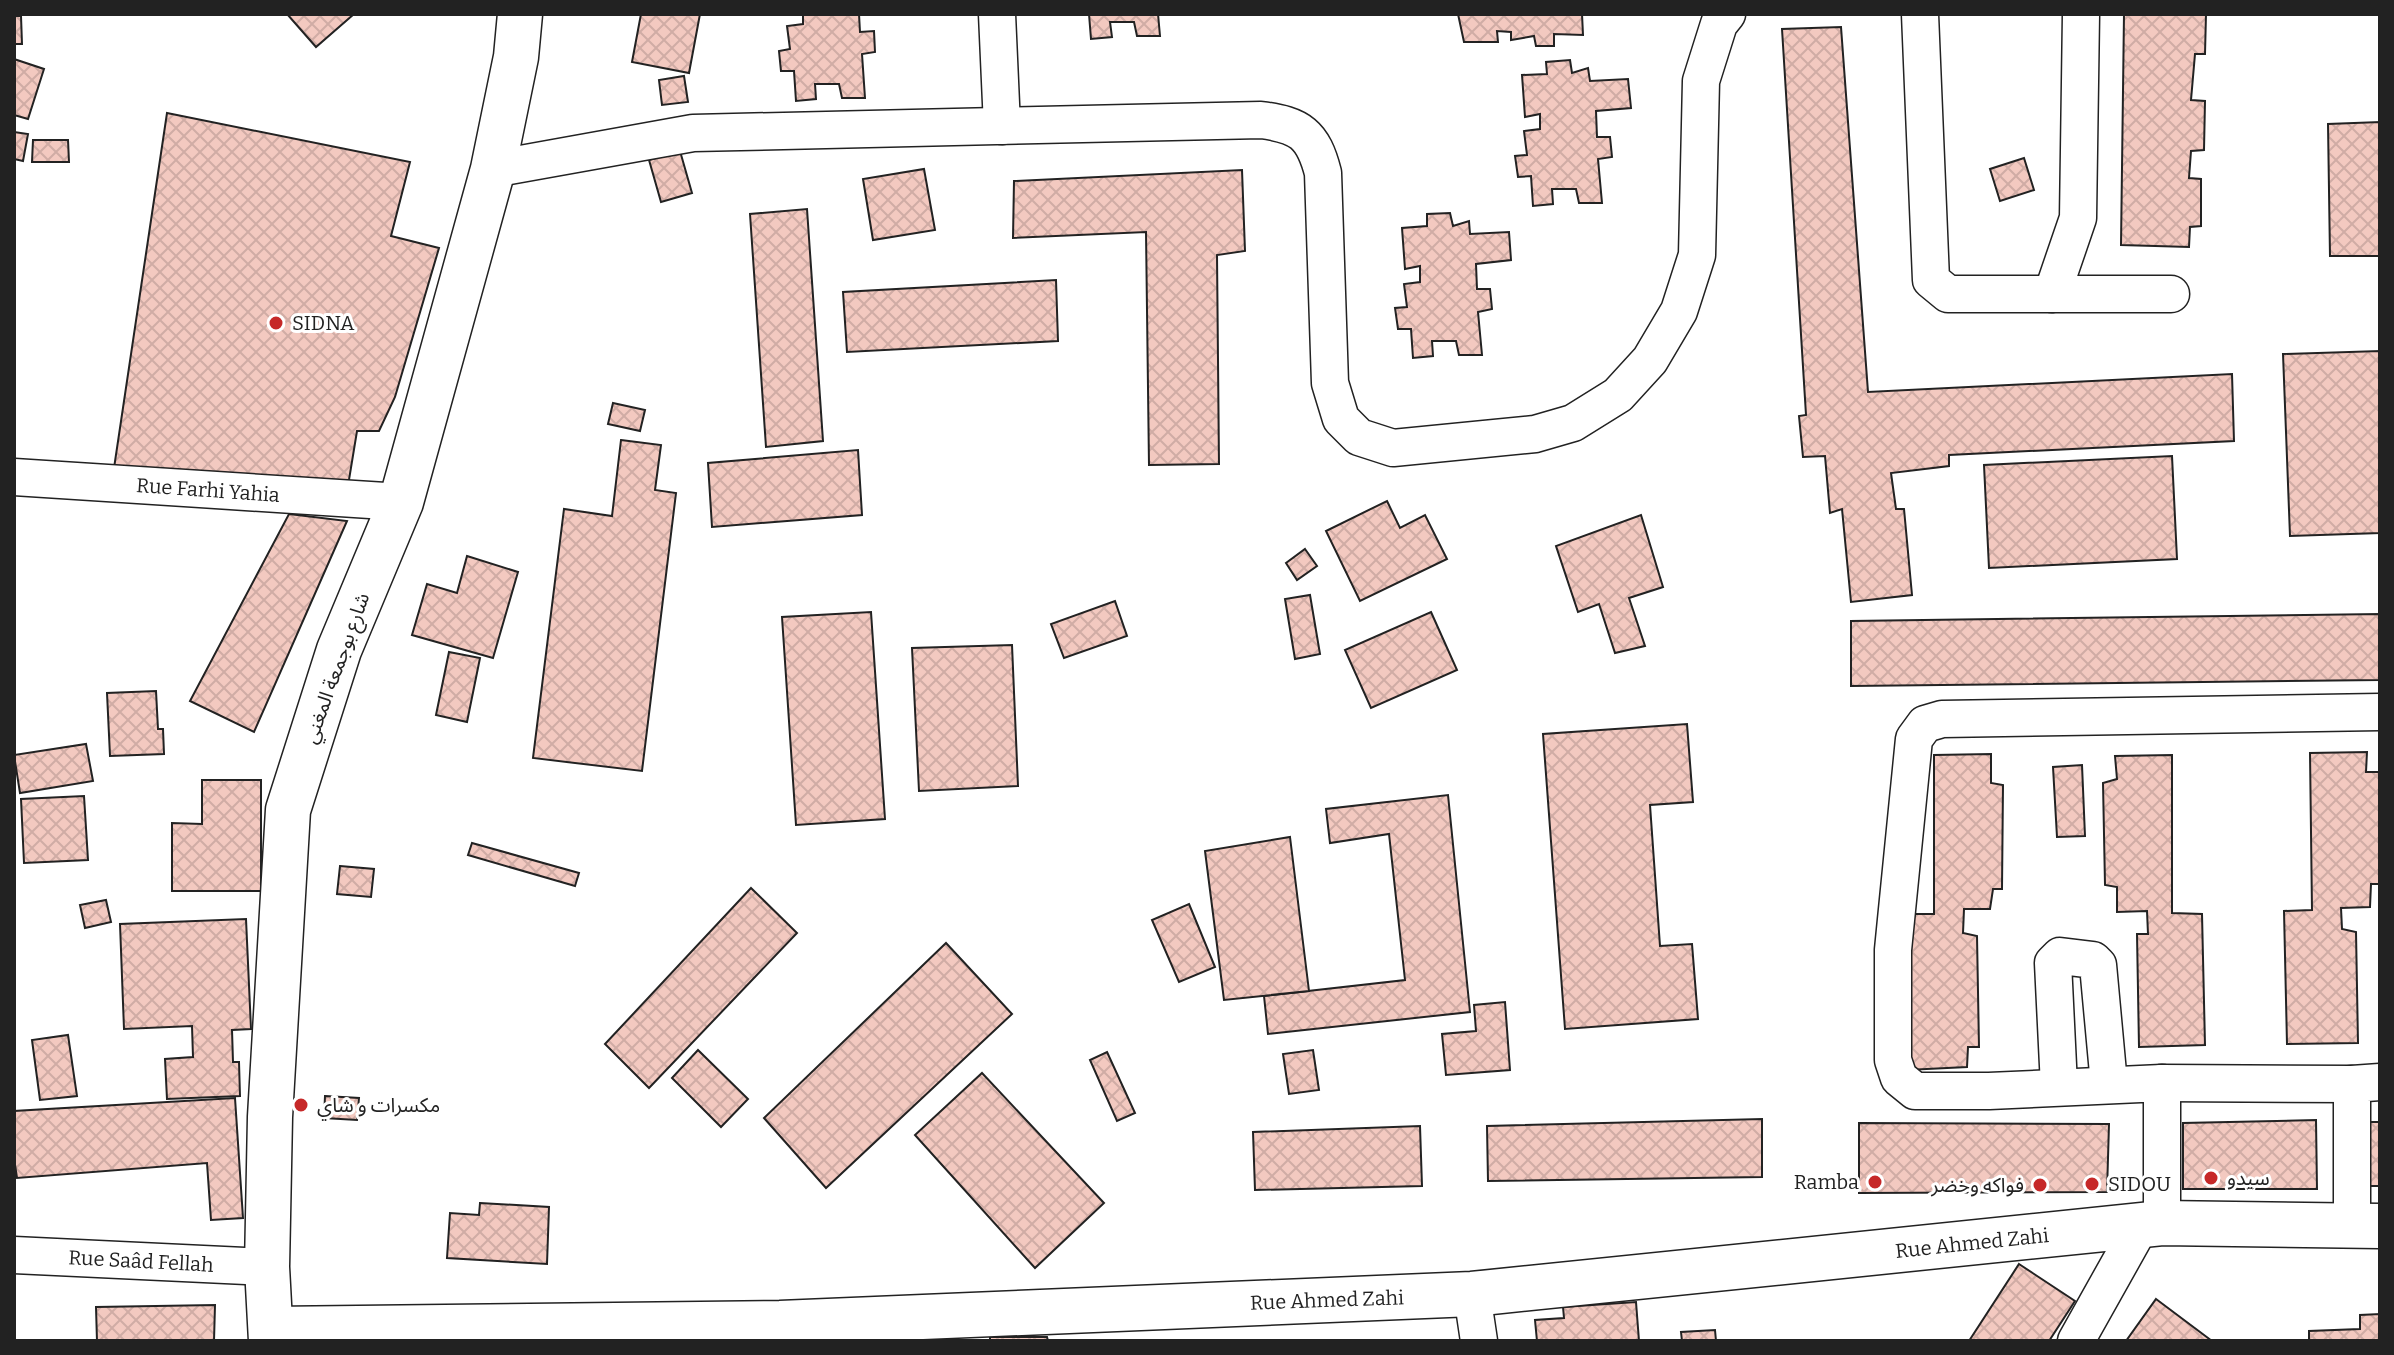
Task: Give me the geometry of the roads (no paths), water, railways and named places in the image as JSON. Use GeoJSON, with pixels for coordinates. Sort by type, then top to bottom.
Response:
{"type":"FeatureCollection","features":[{"type":"Feature","properties":{"kind":"street","name":"شارع بوجمعة المغني"},"geometry":{"type":"LineString","coordinates":[[271,1335],[267,1267],[270,1117],[288,810],[339,650],[401,502],[493,169],[516,57],[520,14]]}},
{"type":"Feature","properties":{"kind":"street"},"geometry":{"type":"LineString","coordinates":[[997,14],[1002,126]]}},
{"type":"Feature","properties":{"kind":"street"},"geometry":{"type":"LineString","coordinates":[[493,169],[693,133],[1261,120],[1289,124],[1306,135],[1318,151],[1323,173],[1330,383],[1341,419],[1359,437],[1393,448],[1535,434],[1573,423],[1618,395],[1650,360],[1679,311],[1697,255],[1701,81],[1719,24],[1727,14]]}},
{"type":"Feature","properties":{"kind":"street"},"geometry":{"type":"LineString","coordinates":[[1920,14],[1931,280],[1948,294],[2171,294]]}},
{"type":"Feature","properties":{"kind":"street"},"geometry":{"type":"LineString","coordinates":[[2052,294],[2078,218],[2081,14]]}},
{"type":"Feature","properties":{"kind":"street","name":"Rue Farhi Yahia"},"geometry":{"type":"LineString","coordinates":[[14,477],[401,502]]}},
{"type":"Feature","properties":{"kind":"street"},"geometry":{"type":"LineString","coordinates":[[2366,1225],[2366,1083],[2162,1083],[1915,1091],[1899,1078],[1893,1060],[1893,950],[1914,739],[1925,724],[1942,719],[2380,712]]}},
{"type":"Feature","properties":{"kind":"street"},"geometry":{"type":"LineString","coordinates":[[2059,1086],[2053,963],[2060,956],[2093,960],[2098,965],[2109,1084]]}},
{"type":"Feature","properties":{"kind":"street"},"geometry":{"type":"LineString","coordinates":[[2076,1341],[2152,1224],[2162,1083]]}},
{"type":"Feature","properties":{"kind":"street","name":"Rue Ahmed Zahi"},"geometry":{"type":"LineString","coordinates":[[271,1335],[949,1328],[1472,1294],[2152,1224],[2366,1225]]}},
{"type":"Feature","properties":{"kind":"street","name":"Rue Saâd Fellah"},"geometry":{"type":"LineString","coordinates":[[14,1255],[267,1267]]}},
{"type":"Feature","properties":{"kind":"street"},"geometry":{"type":"LineString","coordinates":[[1472,1294],[1479,1341]]}},
{"type":"Feature","properties":{"kind":"place","name":"SIDNA"},"geometry":{"type":"Point","coordinates":[276,323]}},
{"type":"Feature","properties":{"kind":"place","name":"مكسرات و شاي"},"geometry":{"type":"Point","coordinates":[301,1105]}},
{"type":"Feature","properties":{"kind":"place","name":"سيدو"},"geometry":{"type":"Point","coordinates":[2211,1178]}},
{"type":"Feature","properties":{"kind":"place","name":"Ramba"},"geometry":{"type":"Point","coordinates":[1875,1182]}},
{"type":"Feature","properties":{"kind":"place","name":"SIDOU"},"geometry":{"type":"Point","coordinates":[2092,1184]}},
{"type":"Feature","properties":{"kind":"place","name":"فواكه وخضر"},"geometry":{"type":"Point","coordinates":[2040,1185]}}]}
